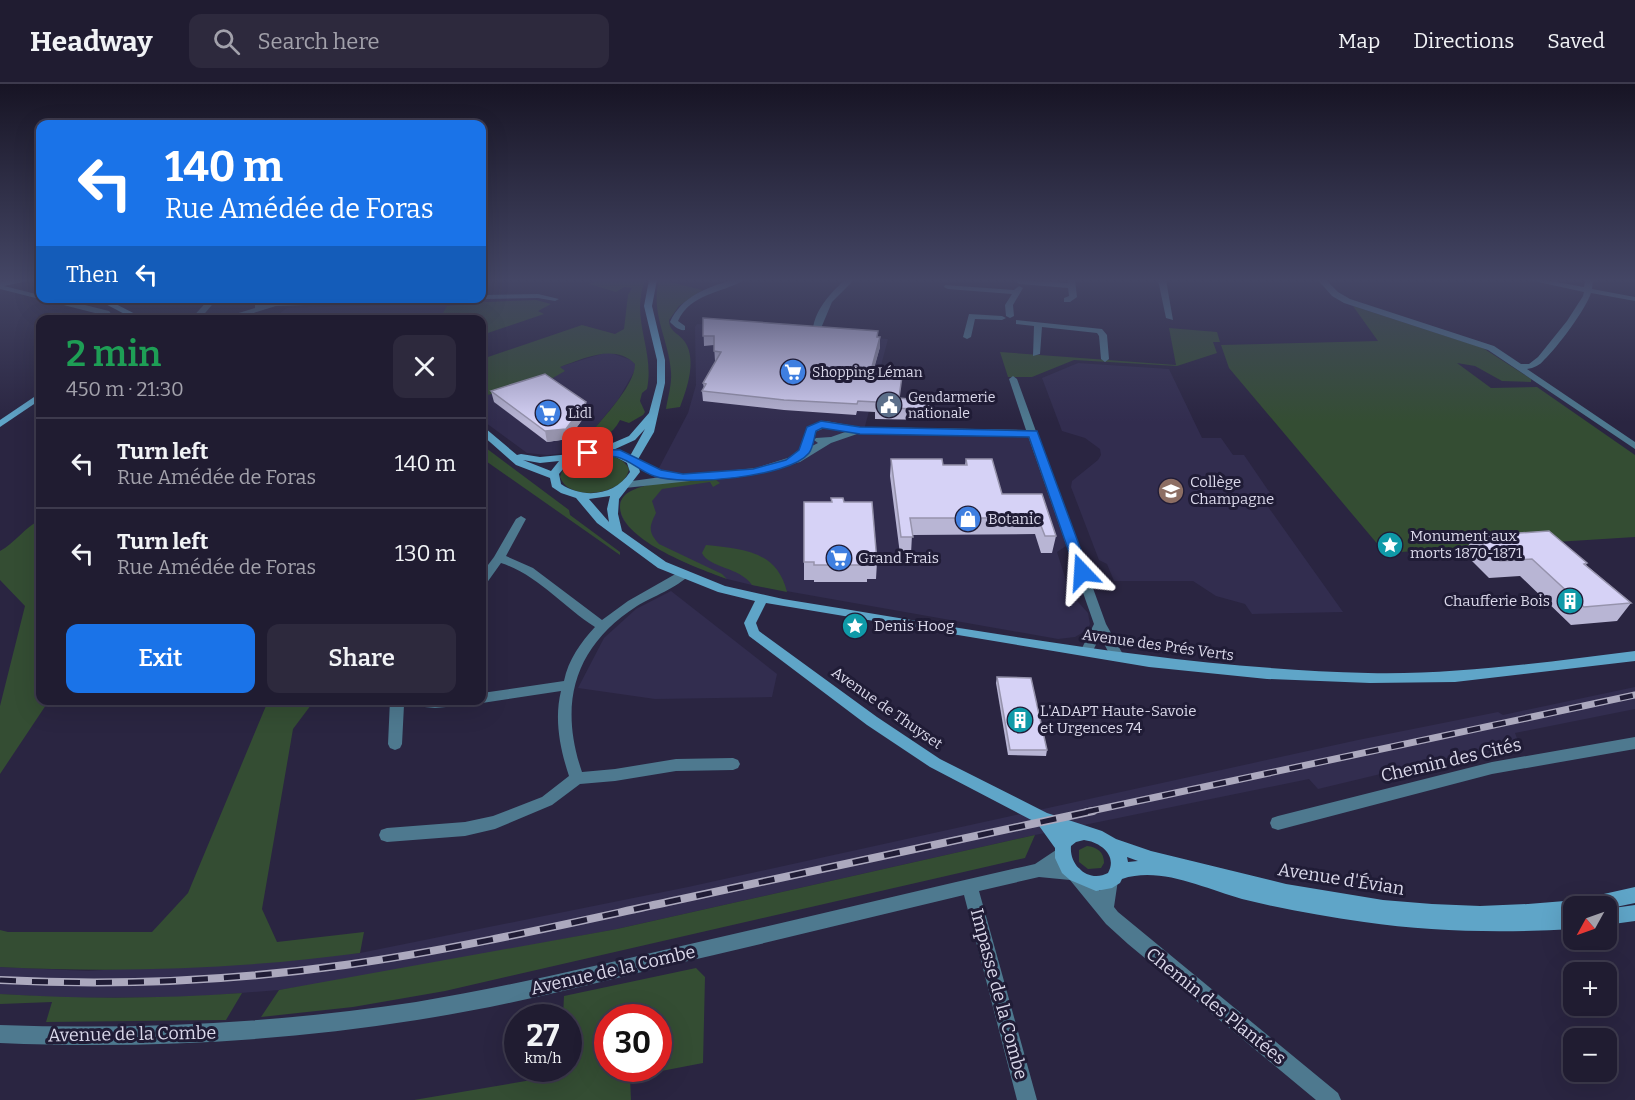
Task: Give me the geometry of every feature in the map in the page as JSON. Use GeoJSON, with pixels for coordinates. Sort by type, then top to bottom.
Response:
{"type":"FeatureCollection","features":[{"type":"Feature","properties":{"kind":"main road"},"geometry":{"type":"LineString","coordinates":[[632,462],[649,432],[661,375],[660,353],[653,327]]}},
{"type":"Feature","properties":{"kind":"main road"},"geometry":{"type":"LineString","coordinates":[[0,424],[36,399]]}},
{"type":"Feature","properties":{"kind":"main road"},"geometry":{"type":"LineString","coordinates":[[509,452],[534,459],[575,456],[601,451],[632,438],[653,414]]}},
{"type":"Feature","properties":{"kind":"main road"},"geometry":{"type":"LineString","coordinates":[[486,433],[520,463],[554,476]]}},
{"type":"Feature","properties":{"kind":"main road"},"geometry":{"type":"LineString","coordinates":[[601,451],[620,454],[632,462],[635,472],[612,500],[610,508],[617,531]]}},
{"type":"Feature","properties":{"kind":"main road"},"geometry":{"type":"LineString","coordinates":[[575,456],[560,465],[554,476],[558,487],[565,492],[579,496],[601,495],[623,487]]}},
{"type":"Feature","properties":{"kind":"main road"},"geometry":{"type":"LineString","coordinates":[[579,496],[601,521],[653,559],[683,575]]}},
{"type":"Feature","properties":{"kind":"main road","name":"Avenue des Prés Verts"},"geometry":{"type":"LineString","coordinates":[[683,575],[722,589],[762,599],[1118,658],[1256,674],[1404,678],[1497,674],[1635,656]]}},
{"type":"Feature","properties":{"kind":"main road","name":"Avenue de Thuyset"},"geometry":{"type":"LineString","coordinates":[[762,599],[750,626],[753,633],[913,749],[958,776],[1060,828],[1088,834]]}},
{"type":"Feature","properties":{"kind":"main road","name":"Avenue de Thuyset"},"geometry":{"type":"LineString","coordinates":[[1060,828],[1063,849]]}},
{"type":"Feature","properties":{"kind":"main road"},"geometry":{"type":"LineString","coordinates":[[1088,834],[1108,843],[1119,860],[1114,877],[1094,883],[1074,875],[1064,861],[1063,849],[1073,836],[1088,834]]}},
{"type":"Feature","properties":{"kind":"main road","name":"Avenue d'Évian"},"geometry":{"type":"LineString","coordinates":[[1108,843],[1138,854],[1237,881],[1343,902],[1415,910],[1477,913],[1532,912],[1563,908]]}},
{"type":"Feature","properties":{"kind":"main road","name":"Avenue d'Évian"},"geometry":{"type":"LineString","coordinates":[[1114,877],[1134,868],[1155,869],[1259,895],[1386,916],[1478,923],[1563,921]]}},
{"type":"Feature","properties":{"kind":"main road"},"geometry":{"type":"LineString","coordinates":[[1617,899],[1635,895]]}},
{"type":"Feature","properties":{"kind":"main road"},"geometry":{"type":"LineString","coordinates":[[1617,915],[1635,913]]}},
{"type":"Feature","properties":{"kind":"street"},"geometry":{"type":"LineString","coordinates":[[967,337],[969,327]]}},
{"type":"Feature","properties":{"kind":"street"},"geometry":{"type":"LineString","coordinates":[[1036,354],[1038,327]]}},
{"type":"Feature","properties":{"kind":"street"},"geometry":{"type":"LineString","coordinates":[[1068,327],[1099,331],[1103,335],[1105,359]]}},
{"type":"Feature","properties":{"kind":"street"},"geometry":{"type":"LineString","coordinates":[[1429,327],[1480,344],[1520,367],[1635,446]]}},
{"type":"Feature","properties":{"kind":"street"},"geometry":{"type":"LineString","coordinates":[[1520,367],[1532,366],[1541,360],[1566,327]]}},
{"type":"Feature","properties":{"kind":"street"},"geometry":{"type":"LineString","coordinates":[[1013,379],[1100,624],[1118,658]]}},
{"type":"Feature","properties":{"kind":"street"},"geometry":{"type":"LineString","coordinates":[[796,460],[806,450],[811,430],[818,425],[839,431],[1033,433]]}},
{"type":"Feature","properties":{"kind":"street"},"geometry":{"type":"LineString","coordinates":[[623,487],[674,478],[754,472],[796,460],[813,452],[839,431]]}},
{"type":"Feature","properties":{"kind":"street"},"geometry":{"type":"LineString","coordinates":[[811,435],[827,441]]}},
{"type":"Feature","properties":{"kind":"street"},"geometry":{"type":"LineString","coordinates":[[632,462],[674,478]]}},
{"type":"Feature","properties":{"kind":"street"},"geometry":{"type":"LineString","coordinates":[[486,576],[499,558],[521,519]]}},
{"type":"Feature","properties":{"kind":"street"},"geometry":{"type":"LineString","coordinates":[[499,558],[525,567],[540,576],[588,618],[603,626]]}},
{"type":"Feature","properties":{"kind":"street"},"geometry":{"type":"LineString","coordinates":[[577,778],[569,759],[565,736],[567,685],[588,643],[622,610],[683,575]]}},
{"type":"Feature","properties":{"kind":"street"},"geometry":{"type":"LineString","coordinates":[[1086,652],[1100,624]]}},
{"type":"Feature","properties":{"kind":"street"},"geometry":{"type":"LineString","coordinates":[[486,697],[567,685]]}},
{"type":"Feature","properties":{"kind":"street"},"geometry":{"type":"LineString","coordinates":[[395,744],[397,705]]}},
{"type":"Feature","properties":{"kind":"street","name":"Chemin des Cités"},"geometry":{"type":"LineString","coordinates":[[1278,824],[1483,770],[1635,743]]}},
{"type":"Feature","properties":{"kind":"street"},"geometry":{"type":"LineString","coordinates":[[387,835],[465,830],[495,822],[547,801],[577,778],[615,775],[676,765],[733,764]]}},
{"type":"Feature","properties":{"kind":"street","name":"Avenue de la Combe"},"geometry":{"type":"LineString","coordinates":[[1039,870],[1063,849]]}},
{"type":"Feature","properties":{"kind":"street","name":"Avenue de la Combe"},"geometry":{"type":"LineString","coordinates":[[0,1034],[179,1035],[283,1028],[383,1016],[532,989],[1039,870],[1074,875]]}},
{"type":"Feature","properties":{"kind":"street","name":"Chemin des Plantées"},"geometry":{"type":"LineString","coordinates":[[1074,875],[1143,946],[1331,1100]]}},
{"type":"Feature","properties":{"kind":"street"},"geometry":{"type":"LineString","coordinates":[[1105,909],[1114,877]]}},
{"type":"Feature","properties":{"kind":"street","name":"Impasse de la Combe"},"geometry":{"type":"LineString","coordinates":[[970,887],[1027,1100]]}},
{"type":"Feature","properties":{"kind":"shaded area"},"geometry":{"type":"Polygon","coordinates":[[[695,327],[740,327],[888,339],[864,430],[1033,433],[1072,542],[1057,552],[1070,593],[1088,613],[1090,624],[1087,630],[1075,637],[1058,639],[752,585],[727,579],[684,562],[641,536],[624,521],[620,502],[627,493],[650,485],[688,413],[696,385],[695,327]]]}},
{"type":"Feature","properties":{"kind":"shaded area"},"geometry":{"type":"Polygon","coordinates":[[[608,352],[631,360],[635,364],[635,370],[618,400],[582,444],[565,453],[547,455],[527,453],[486,423],[486,395],[564,371],[559,367],[608,352]]]}},
{"type":"Feature","properties":{"kind":"shaded area","name":"Collège Champagne"},"geometry":{"type":"Polygon","coordinates":[[[1078,363],[1169,369],[1202,438],[1221,438],[1233,455],[1244,455],[1272,496],[1261,497],[1343,612],[1252,614],[1245,604],[1216,596],[1193,581],[1114,581],[1107,564],[1099,560],[1071,487],[1072,481],[1098,460],[1101,455],[1100,449],[1085,438],[1062,431],[1042,378],[1078,363]]]}},
{"type":"Feature","properties":{"kind":"shaded area"},"geometry":{"type":"Polygon","coordinates":[[[671,591],[777,674],[772,697],[655,699],[578,688],[604,638],[636,609],[671,591]]]}},
{"type":"Feature","properties":{"kind":"shaded area"},"geometry":{"type":"Polygon","coordinates":[[[1635,687],[1635,709],[1515,733],[1518,741],[1318,789],[1309,779],[1035,835],[617,929],[357,978],[279,990],[191,997],[68,998],[0,994],[0,967],[88,971],[360,953],[688,887],[1358,740],[1498,712],[1503,715],[1635,687]]]}},
{"type":"Feature","properties":{"kind":"green space"},"geometry":{"type":"Polygon","coordinates":[[[486,327],[504,327],[486,334],[486,327]]]}},
{"type":"Feature","properties":{"kind":"green space"},"geometry":{"type":"Polygon","coordinates":[[[575,327],[591,327],[615,334],[624,329],[642,327],[649,375],[647,389],[642,393],[640,401],[645,412],[629,423],[620,420],[605,437],[595,442],[582,444],[614,406],[633,374],[635,364],[618,354],[588,357],[560,367],[565,371],[544,383],[486,395],[486,358],[575,327]]]}},
{"type":"Feature","properties":{"kind":"green space"},"geometry":{"type":"Polygon","coordinates":[[[661,327],[671,327],[683,339],[689,349],[691,366],[680,407],[666,409],[670,386],[670,360],[661,327]]]}},
{"type":"Feature","properties":{"kind":"green space"},"geometry":{"type":"Polygon","coordinates":[[[1368,327],[1419,327],[1483,348],[1531,379],[1531,382],[1502,381],[1475,366],[1457,363],[1491,388],[1537,387],[1635,455],[1635,537],[1385,553],[1229,368],[1221,345],[1378,341],[1368,327]]]}},
{"type":"Feature","properties":{"kind":"green space"},"geometry":{"type":"Polygon","coordinates":[[[1169,328],[1217,332],[1220,342],[1213,342],[1217,353],[1177,366],[1074,360],[1032,377],[1008,377],[1000,352],[1176,365],[1169,328]]]}},
{"type":"Feature","properties":{"kind":"green space"},"geometry":{"type":"Polygon","coordinates":[[[486,448],[569,510],[570,515],[620,552],[620,555],[486,461],[486,448]]]}},
{"type":"Feature","properties":{"kind":"green space"},"geometry":{"type":"Polygon","coordinates":[[[593,455],[618,458],[629,469],[625,478],[618,485],[596,493],[585,493],[565,485],[560,477],[565,468],[577,459],[593,455]]]}},
{"type":"Feature","properties":{"kind":"green space"},"geometry":{"type":"Polygon","coordinates":[[[716,480],[720,483],[713,487],[710,482],[662,489],[652,501],[656,513],[651,529],[659,544],[722,574],[727,579],[664,552],[633,531],[624,519],[620,507],[622,498],[642,486],[716,480]]]}},
{"type":"Feature","properties":{"kind":"green space"},"geometry":{"type":"Polygon","coordinates":[[[36,523],[36,705],[46,705],[0,774],[0,706],[25,606],[0,580],[0,551],[36,523]]]}},
{"type":"Feature","properties":{"kind":"green space"},"geometry":{"type":"Polygon","coordinates":[[[706,545],[756,554],[775,568],[787,592],[752,585],[740,575],[711,562],[702,553],[706,545]]]}},
{"type":"Feature","properties":{"kind":"green space"},"geometry":{"type":"Polygon","coordinates":[[[266,705],[311,705],[293,729],[262,909],[277,942],[364,932],[360,953],[270,963],[180,968],[90,970],[0,967],[0,930],[8,932],[152,932],[188,893],[266,705]]]}},
{"type":"Feature","properties":{"kind":"green space"},"geometry":{"type":"Polygon","coordinates":[[[1035,835],[1025,858],[445,991],[353,1007],[261,1017],[279,990],[617,929],[1035,835]]]}},
{"type":"Feature","properties":{"kind":"green space"},"geometry":{"type":"Polygon","coordinates":[[[1087,846],[1101,853],[1104,863],[1101,868],[1088,869],[1079,862],[1079,850],[1087,846]]]}},
{"type":"Feature","properties":{"kind":"green space"},"geometry":{"type":"Polygon","coordinates":[[[696,968],[705,977],[703,1063],[672,1069],[672,1004],[594,1004],[594,1082],[630,1082],[631,1100],[414,1100],[520,1082],[582,1082],[582,1004],[564,1004],[564,996],[696,968]]]}},
{"type":"Feature","properties":{"kind":"green space"},"geometry":{"type":"Polygon","coordinates":[[[242,993],[226,1020],[46,1022],[52,1002],[0,1004],[0,994],[121,998],[242,993]]]}},
{"type":"Feature","properties":{"kind":"building","name":"Shopping Léman"},"geometry":{"type":"Polygon","coordinates":[[[703,327],[830,327],[878,331],[877,337],[880,337],[870,374],[902,376],[899,398],[930,401],[929,409],[876,408],[876,402],[858,401],[857,404],[784,400],[702,391],[706,384],[703,383],[721,352],[714,351],[714,336],[703,336],[703,327]]]}},
{"type":"Feature","properties":{"kind":"building","name":"Lidl"},"geometry":{"type":"Polygon","coordinates":[[[545,374],[586,402],[566,429],[545,431],[491,391],[545,374]]]}},
{"type":"Feature","properties":{"kind":"building","name":"Botanic"},"geometry":{"type":"Polygon","coordinates":[[[891,459],[942,459],[943,465],[967,465],[966,459],[992,459],[1002,494],[1042,494],[1056,536],[1045,536],[1038,518],[910,518],[913,537],[901,537],[891,459]]]}},
{"type":"Feature","properties":{"kind":"building","name":"Grand Frais"},"geometry":{"type":"Polygon","coordinates":[[[831,498],[843,498],[844,502],[872,502],[877,562],[867,562],[867,565],[814,565],[814,562],[804,562],[804,502],[832,502],[831,498]]]}},
{"type":"Feature","properties":{"kind":"building"},"geometry":{"type":"Polygon","coordinates":[[[1549,531],[1631,603],[1584,607],[1532,559],[1500,561],[1474,536],[1549,531]]]}},
{"type":"Feature","properties":{"kind":"building","name":"L'ADAPT Haute-Savoie et Urgences 74"},"geometry":{"type":"Polygon","coordinates":[[[997,677],[1031,678],[1047,750],[1010,750],[997,677]]]}},
{"type":"Feature","properties":{"kind":"railway"},"geometry":{"type":"LineString","coordinates":[[1086,812],[1635,695]]}},
{"type":"Feature","properties":{"kind":"railway"},"geometry":{"type":"LineString","coordinates":[[0,980],[172,981],[259,975],[385,959],[466,945],[1093,811]]}},
{"type":"Feature","properties":{"kind":"place","name":"Shopping Léman"},"geometry":{"type":"Point","coordinates":[793,372]}},
{"type":"Feature","properties":{"kind":"place","name":"Gendarmerie nationale"},"geometry":{"type":"Point","coordinates":[889,405]}},
{"type":"Feature","properties":{"kind":"place","name":"Lidl"},"geometry":{"type":"Point","coordinates":[548,413]}},
{"type":"Feature","properties":{"kind":"place","name":"Collège Champagne"},"geometry":{"type":"Point","coordinates":[1171,491]}},
{"type":"Feature","properties":{"kind":"place","name":"Botanic"},"geometry":{"type":"Point","coordinates":[968,519]}},
{"type":"Feature","properties":{"kind":"place","name":"Monument aux morts 1870-1871"},"geometry":{"type":"Point","coordinates":[1390,545]}},
{"type":"Feature","properties":{"kind":"place","name":"Grand Frais"},"geometry":{"type":"Point","coordinates":[839,558]}},
{"type":"Feature","properties":{"kind":"place","name":"Chaufferie Bois"},"geometry":{"type":"Point","coordinates":[1570,601]}},
{"type":"Feature","properties":{"kind":"place","name":"Denis Hoog"},"geometry":{"type":"Point","coordinates":[855,626]}},
{"type":"Feature","properties":{"kind":"place","name":"L'ADAPT Haute-Savoie et Urgences 74"},"geometry":{"type":"Point","coordinates":[1020,720]}},
{"type":"Feature","properties":{"kind":"route"},"geometry":{"type":"LineString","coordinates":[[588,453],[601,451],[620,454],[658,473],[683,478],[754,472],[796,460],[805,451],[811,430],[821,425],[829,424],[860,430],[1033,433],[1082,572]]}}]}
